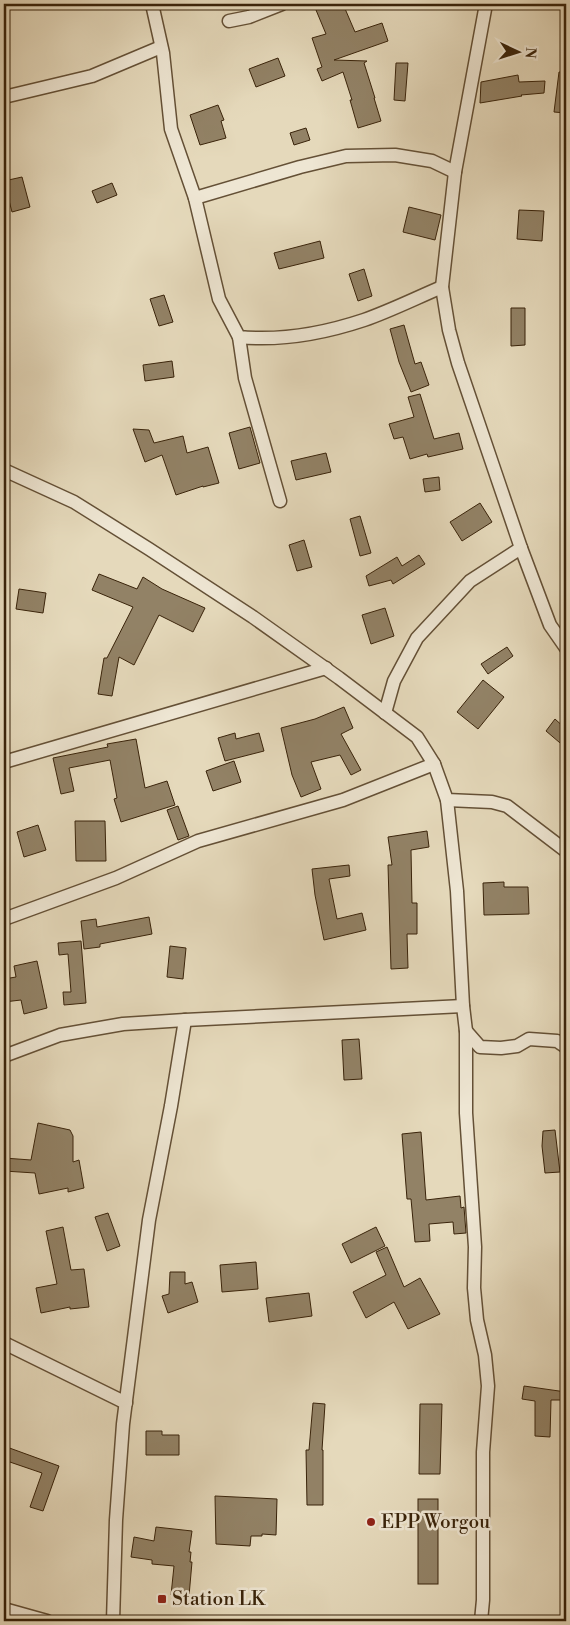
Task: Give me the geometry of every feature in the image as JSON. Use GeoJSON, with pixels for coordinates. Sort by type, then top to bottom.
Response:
{"type":"FeatureCollection","features":[{"type":"Feature","properties":{"kind":"street"},"geometry":{"type":"LineString","coordinates":[[152,4],[161,47],[172,129],[195,198],[219,299],[239,337],[245,378],[280,501]]}},
{"type":"Feature","properties":{"kind":"street"},"geometry":{"type":"LineString","coordinates":[[229,21],[249,17],[282,4]]}},
{"type":"Feature","properties":{"kind":"street"},"geometry":{"type":"LineString","coordinates":[[486,4],[455,172],[442,287],[448,330],[521,548],[550,625],[566,648]]}},
{"type":"Feature","properties":{"kind":"street"},"geometry":{"type":"LineString","coordinates":[[4,96],[92,76],[161,47]]}},
{"type":"Feature","properties":{"kind":"street"},"geometry":{"type":"LineString","coordinates":[[195,198],[300,167],[346,156],[395,156],[423,159],[432,161],[455,172]]}},
{"type":"Feature","properties":{"kind":"street"},"geometry":{"type":"LineString","coordinates":[[239,337],[258,339],[323,330],[365,320],[442,287]]}},
{"type":"Feature","properties":{"kind":"street"},"geometry":{"type":"LineString","coordinates":[[4,470],[74,502],[205,586],[326,668],[417,737],[434,764],[447,800],[458,899],[466,1031],[466,1113],[475,1247],[474,1288],[488,1386],[483,1452],[483,1600],[481,1621]]}},
{"type":"Feature","properties":{"kind":"street"},"geometry":{"type":"LineString","coordinates":[[385,713],[394,681],[417,638],[470,581],[521,548]]}},
{"type":"Feature","properties":{"kind":"street"},"geometry":{"type":"LineString","coordinates":[[4,762],[326,668]]}},
{"type":"Feature","properties":{"kind":"street"},"geometry":{"type":"LineString","coordinates":[[4,919],[116,878],[198,841],[343,800],[434,764]]}},
{"type":"Feature","properties":{"kind":"street"},"geometry":{"type":"LineString","coordinates":[[447,800],[492,802],[507,806],[566,851]]}},
{"type":"Feature","properties":{"kind":"street"},"geometry":{"type":"LineString","coordinates":[[4,1056],[60,1035],[123,1024],[463,1006]]}},
{"type":"Feature","properties":{"kind":"street"},"geometry":{"type":"LineString","coordinates":[[113,1621],[116,1520],[126,1404],[149,1220],[185,1020]]}},
{"type":"Feature","properties":{"kind":"street"},"geometry":{"type":"LineString","coordinates":[[466,1031],[480,1047],[501,1048],[517,1046],[529,1038],[557,1041],[566,1047]]}},
{"type":"Feature","properties":{"kind":"street"},"geometry":{"type":"LineString","coordinates":[[4,1343],[126,1404]]}},
{"type":"Feature","properties":{"kind":"street"},"geometry":{"type":"LineString","coordinates":[[4,1609],[47,1621]]}},
{"type":"Feature","properties":{"kind":"building"},"geometry":{"type":"Polygon","coordinates":[[[330,4],[343,4],[355,32],[382,23],[388,41],[334,60],[367,61],[364,63],[381,121],[358,128],[343,72],[322,81],[317,69],[322,67],[312,38],[326,34],[316,10],[330,4]]]}},
{"type":"Feature","properties":{"kind":"building"},"geometry":{"type":"Polygon","coordinates":[[[278,58],[285,76],[256,87],[249,69],[278,58]]]}},
{"type":"Feature","properties":{"kind":"building"},"geometry":{"type":"Polygon","coordinates":[[[396,63],[408,63],[405,101],[394,100],[396,63]]]}},
{"type":"Feature","properties":{"kind":"building"},"geometry":{"type":"Polygon","coordinates":[[[559,72],[566,72],[566,113],[554,112],[559,72]]]}},
{"type":"Feature","properties":{"kind":"building"},"geometry":{"type":"Polygon","coordinates":[[[518,75],[519,82],[545,81],[544,93],[521,95],[480,103],[481,82],[518,75]]]}},
{"type":"Feature","properties":{"kind":"building"},"geometry":{"type":"Polygon","coordinates":[[[218,105],[224,120],[221,121],[226,138],[200,145],[190,115],[218,105]]]}},
{"type":"Feature","properties":{"kind":"building"},"geometry":{"type":"Polygon","coordinates":[[[306,128],[310,140],[294,145],[290,133],[306,128]]]}},
{"type":"Feature","properties":{"kind":"building"},"geometry":{"type":"Polygon","coordinates":[[[22,177],[30,207],[12,212],[4,181],[22,177]]]}},
{"type":"Feature","properties":{"kind":"building"},"geometry":{"type":"Polygon","coordinates":[[[112,183],[117,195],[97,203],[92,191],[112,183]]]}},
{"type":"Feature","properties":{"kind":"building"},"geometry":{"type":"Polygon","coordinates":[[[409,207],[441,215],[435,240],[403,232],[409,207]]]}},
{"type":"Feature","properties":{"kind":"building"},"geometry":{"type":"Polygon","coordinates":[[[519,210],[544,211],[542,241],[517,239],[519,210]]]}},
{"type":"Feature","properties":{"kind":"building"},"geometry":{"type":"Polygon","coordinates":[[[320,241],[324,258],[279,269],[274,253],[320,241]]]}},
{"type":"Feature","properties":{"kind":"building"},"geometry":{"type":"Polygon","coordinates":[[[364,269],[372,296],[358,301],[349,274],[364,269]]]}},
{"type":"Feature","properties":{"kind":"building"},"geometry":{"type":"Polygon","coordinates":[[[164,295],[173,322],[159,326],[150,299],[164,295]]]}},
{"type":"Feature","properties":{"kind":"building"},"geometry":{"type":"Polygon","coordinates":[[[511,308],[525,308],[525,345],[511,346],[511,308]]]}},
{"type":"Feature","properties":{"kind":"building"},"geometry":{"type":"Polygon","coordinates":[[[404,325],[415,364],[421,362],[429,385],[411,392],[399,362],[390,329],[404,325]]]}},
{"type":"Feature","properties":{"kind":"building"},"geometry":{"type":"Polygon","coordinates":[[[172,361],[174,377],[145,381],[143,365],[172,361]]]}},
{"type":"Feature","properties":{"kind":"building"},"geometry":{"type":"Polygon","coordinates":[[[420,394],[434,439],[459,433],[463,449],[428,457],[427,454],[410,459],[403,437],[394,439],[389,424],[414,417],[408,397],[420,394]]]}},
{"type":"Feature","properties":{"kind":"building"},"geometry":{"type":"Polygon","coordinates":[[[250,427],[260,463],[239,469],[229,433],[250,427]]]}},
{"type":"Feature","properties":{"kind":"building"},"geometry":{"type":"Polygon","coordinates":[[[133,429],[149,430],[154,443],[183,436],[187,453],[208,447],[219,483],[176,495],[162,455],[145,462],[133,429]]]}},
{"type":"Feature","properties":{"kind":"building"},"geometry":{"type":"Polygon","coordinates":[[[326,453],[331,472],[296,480],[291,461],[326,453]]]}},
{"type":"Feature","properties":{"kind":"building"},"geometry":{"type":"Polygon","coordinates":[[[439,477],[440,490],[425,492],[423,479],[439,477]]]}},
{"type":"Feature","properties":{"kind":"building"},"geometry":{"type":"Polygon","coordinates":[[[480,503],[492,522],[462,541],[450,522],[480,503]]]}},
{"type":"Feature","properties":{"kind":"building"},"geometry":{"type":"Polygon","coordinates":[[[360,516],[371,553],[360,556],[350,519],[360,516]]]}},
{"type":"Feature","properties":{"kind":"building"},"geometry":{"type":"Polygon","coordinates":[[[304,540],[312,567],[297,571],[289,545],[304,540]]]}},
{"type":"Feature","properties":{"kind":"building"},"geometry":{"type":"Polygon","coordinates":[[[419,555],[425,564],[393,584],[391,580],[369,586],[366,576],[397,557],[402,566],[419,555]]]}},
{"type":"Feature","properties":{"kind":"building"},"geometry":{"type":"Polygon","coordinates":[[[99,574],[137,589],[143,577],[162,589],[205,608],[193,632],[159,615],[134,665],[119,657],[112,696],[98,694],[104,658],[107,658],[133,607],[92,590],[99,574]]]}},
{"type":"Feature","properties":{"kind":"building"},"geometry":{"type":"Polygon","coordinates":[[[19,589],[46,593],[43,613],[16,609],[19,589]]]}},
{"type":"Feature","properties":{"kind":"building"},"geometry":{"type":"Polygon","coordinates":[[[385,608],[394,636],[371,644],[362,615],[385,608]]]}},
{"type":"Feature","properties":{"kind":"building"},"geometry":{"type":"Polygon","coordinates":[[[507,647],[513,656],[488,674],[481,664],[507,647]]]}},
{"type":"Feature","properties":{"kind":"building"},"geometry":{"type":"Polygon","coordinates":[[[483,680],[504,697],[478,729],[457,712],[483,680]]]}},
{"type":"Feature","properties":{"kind":"building"},"geometry":{"type":"Polygon","coordinates":[[[344,707],[353,728],[341,734],[361,770],[351,775],[340,755],[311,762],[321,789],[301,797],[292,775],[281,728],[315,719],[344,707]]]}},
{"type":"Feature","properties":{"kind":"building"},"geometry":{"type":"Polygon","coordinates":[[[555,719],[566,729],[566,748],[546,731],[555,719]]]}},
{"type":"Feature","properties":{"kind":"building"},"geometry":{"type":"Polygon","coordinates":[[[235,733],[236,739],[259,733],[264,751],[225,761],[218,738],[235,733]]]}},
{"type":"Feature","properties":{"kind":"building"},"geometry":{"type":"Polygon","coordinates":[[[136,739],[145,788],[167,781],[175,805],[121,822],[114,799],[117,798],[110,760],[69,768],[74,791],[61,794],[53,758],[108,747],[107,744],[136,739]]]}},
{"type":"Feature","properties":{"kind":"building"},"geometry":{"type":"Polygon","coordinates":[[[234,761],[241,782],[213,791],[206,771],[234,761]]]}},
{"type":"Feature","properties":{"kind":"building"},"geometry":{"type":"Polygon","coordinates":[[[178,806],[189,836],[178,840],[167,810],[178,806]]]}},
{"type":"Feature","properties":{"kind":"building"},"geometry":{"type":"Polygon","coordinates":[[[75,821],[105,821],[106,861],[76,861],[75,821]]]}},
{"type":"Feature","properties":{"kind":"building"},"geometry":{"type":"Polygon","coordinates":[[[38,825],[46,850],[24,857],[17,832],[38,825]]]}},
{"type":"Feature","properties":{"kind":"building"},"geometry":{"type":"Polygon","coordinates":[[[427,831],[429,847],[411,850],[412,903],[417,903],[417,934],[407,934],[408,968],[391,969],[388,865],[392,865],[388,837],[427,831]]]}},
{"type":"Feature","properties":{"kind":"building"},"geometry":{"type":"Polygon","coordinates":[[[349,865],[350,876],[329,879],[337,919],[362,913],[366,930],[324,940],[312,869],[349,865]]]}},
{"type":"Feature","properties":{"kind":"building"},"geometry":{"type":"Polygon","coordinates":[[[504,882],[504,887],[528,887],[529,914],[484,915],[483,883],[504,882]]]}},
{"type":"Feature","properties":{"kind":"building"},"geometry":{"type":"Polygon","coordinates":[[[149,917],[152,934],[84,949],[81,921],[96,919],[97,927],[149,917]]]}},
{"type":"Feature","properties":{"kind":"building"},"geometry":{"type":"Polygon","coordinates":[[[81,941],[86,1003],[64,1005],[63,992],[71,992],[68,954],[59,955],[58,943],[81,941]]]}},
{"type":"Feature","properties":{"kind":"building"},"geometry":{"type":"Polygon","coordinates":[[[170,946],[186,948],[183,979],[167,977],[170,946]]]}},
{"type":"Feature","properties":{"kind":"building"},"geometry":{"type":"Polygon","coordinates":[[[37,961],[47,1008],[24,1014],[21,1000],[4,1002],[4,979],[16,977],[14,966],[37,961]]]}},
{"type":"Feature","properties":{"kind":"building"},"geometry":{"type":"Polygon","coordinates":[[[359,1039],[362,1079],[344,1080],[342,1040],[359,1039]]]}},
{"type":"Feature","properties":{"kind":"building"},"geometry":{"type":"Polygon","coordinates":[[[38,1123],[70,1130],[73,1136],[73,1162],[79,1160],[84,1188],[68,1192],[68,1188],[39,1194],[35,1173],[4,1171],[4,1158],[31,1160],[38,1123]]]}},
{"type":"Feature","properties":{"kind":"building"},"geometry":{"type":"Polygon","coordinates":[[[555,1130],[560,1172],[545,1173],[542,1146],[543,1131],[555,1130]]]}},
{"type":"Feature","properties":{"kind":"building"},"geometry":{"type":"Polygon","coordinates":[[[421,1132],[426,1200],[460,1196],[461,1208],[464,1207],[466,1233],[454,1234],[453,1222],[429,1224],[430,1241],[415,1242],[411,1199],[407,1199],[402,1134],[421,1132]]]}},
{"type":"Feature","properties":{"kind":"building"},"geometry":{"type":"Polygon","coordinates":[[[108,1213],[120,1246],[107,1251],[95,1217],[108,1213]]]}},
{"type":"Feature","properties":{"kind":"building"},"geometry":{"type":"Polygon","coordinates":[[[63,1227],[71,1270],[84,1269],[89,1307],[70,1309],[70,1307],[41,1313],[36,1288],[57,1284],[46,1231],[63,1227]]]}},
{"type":"Feature","properties":{"kind":"building"},"geometry":{"type":"Polygon","coordinates":[[[376,1227],[385,1246],[351,1263],[342,1244],[376,1227]]]}},
{"type":"Feature","properties":{"kind":"building"},"geometry":{"type":"Polygon","coordinates":[[[387,1247],[404,1287],[420,1278],[440,1314],[408,1329],[394,1302],[366,1318],[353,1292],[386,1275],[376,1252],[387,1247]]]}},
{"type":"Feature","properties":{"kind":"building"},"geometry":{"type":"Polygon","coordinates":[[[256,1262],[258,1289],[222,1292],[220,1265],[256,1262]]]}},
{"type":"Feature","properties":{"kind":"building"},"geometry":{"type":"Polygon","coordinates":[[[170,1272],[185,1272],[185,1284],[192,1282],[198,1302],[168,1313],[162,1296],[169,1294],[170,1272]]]}},
{"type":"Feature","properties":{"kind":"building"},"geometry":{"type":"Polygon","coordinates":[[[309,1293],[312,1316],[269,1322],[266,1298],[309,1293]]]}},
{"type":"Feature","properties":{"kind":"building"},"geometry":{"type":"Polygon","coordinates":[[[524,1386],[566,1392],[566,1400],[551,1400],[550,1437],[535,1436],[535,1401],[522,1399],[524,1386]]]}},
{"type":"Feature","properties":{"kind":"building"},"geometry":{"type":"Polygon","coordinates":[[[313,1403],[325,1404],[322,1450],[323,1505],[307,1505],[306,1450],[309,1450],[313,1403]]]}},
{"type":"Feature","properties":{"kind":"building"},"geometry":{"type":"Polygon","coordinates":[[[420,1404],[442,1404],[440,1474],[419,1474],[420,1404]]]}},
{"type":"Feature","properties":{"kind":"building"},"geometry":{"type":"Polygon","coordinates":[[[146,1431],[162,1431],[162,1435],[179,1435],[179,1455],[146,1455],[146,1431]]]}},
{"type":"Feature","properties":{"kind":"building"},"geometry":{"type":"Polygon","coordinates":[[[4,1446],[59,1466],[43,1511],[30,1507],[42,1473],[4,1460],[4,1446]]]}},
{"type":"Feature","properties":{"kind":"building"},"geometry":{"type":"Polygon","coordinates":[[[215,1496],[277,1499],[276,1535],[262,1534],[262,1536],[251,1536],[250,1546],[216,1544],[215,1496]]]}},
{"type":"Feature","properties":{"kind":"building"},"geometry":{"type":"Polygon","coordinates":[[[418,1499],[438,1499],[438,1584],[418,1584],[418,1499]]]}},
{"type":"Feature","properties":{"kind":"building"},"geometry":{"type":"Polygon","coordinates":[[[156,1527],[192,1531],[189,1552],[191,1552],[190,1562],[192,1562],[189,1596],[171,1595],[174,1566],[152,1564],[152,1560],[131,1557],[134,1537],[154,1541],[156,1527]]]}},
{"type":"Feature","properties":{"kind":"place","name":"EPP Worgou"},"geometry":{"type":"Point","coordinates":[371,1522]}},
{"type":"Feature","properties":{"kind":"place","name":"Station LK"},"geometry":{"type":"Point","coordinates":[162,1599]}}]}
